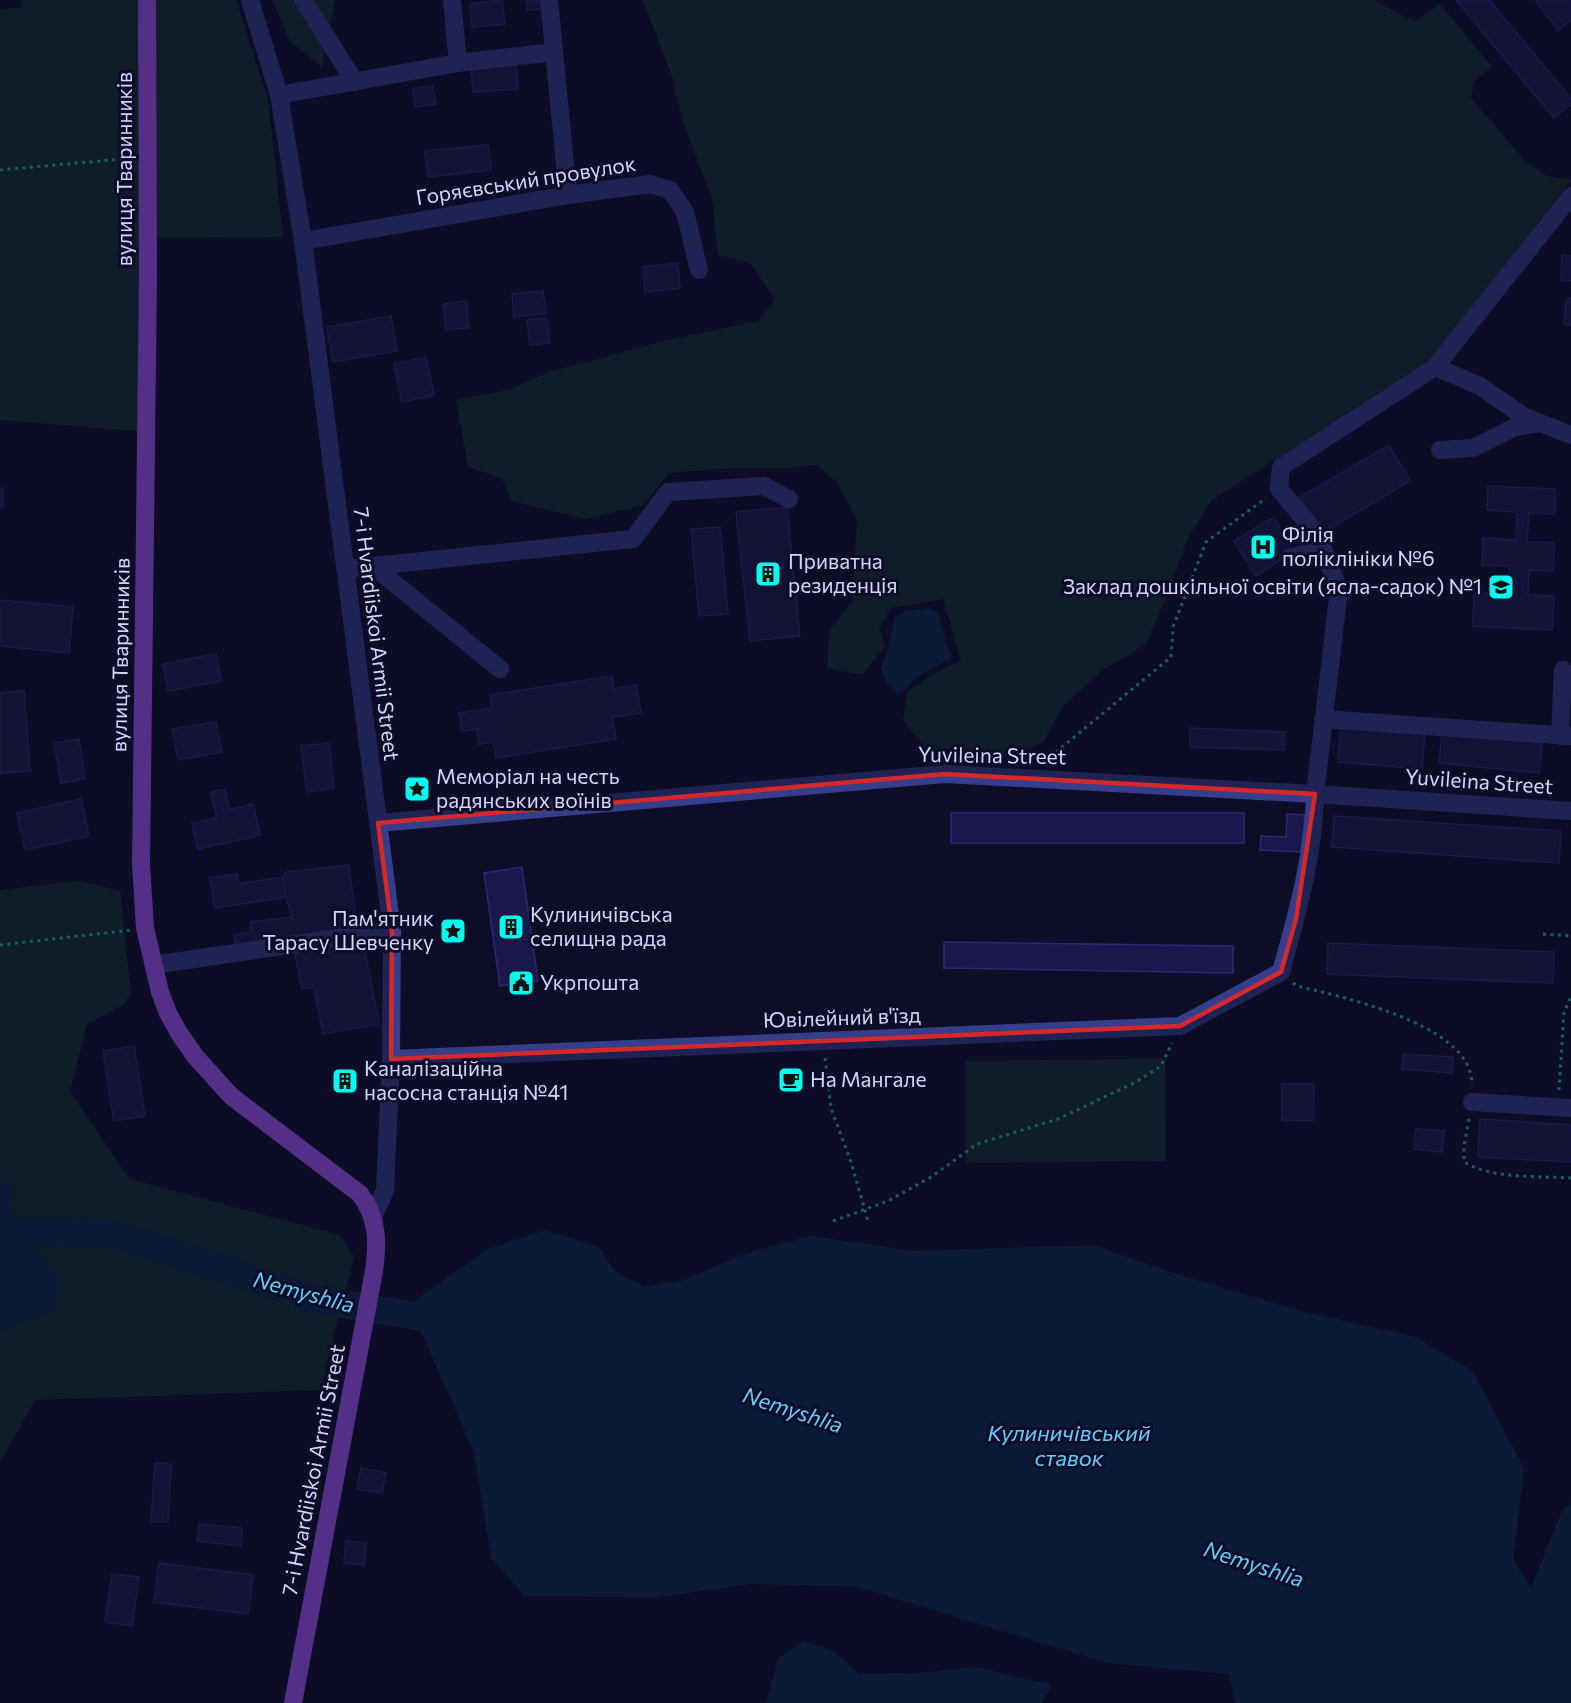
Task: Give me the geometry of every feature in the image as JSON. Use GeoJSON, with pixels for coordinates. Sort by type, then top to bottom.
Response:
{"type":"FeatureCollection","features":[{"type":"Feature","properties":{"kind":"main road","name":"вулиця Тваринників"},"geometry":{"type":"LineString","coordinates":[[147,0],[148,276],[141,864],[145,928],[153,965],[168,1013],[179,1034],[211,1075],[231,1096],[360,1194],[373,1217]]}},
{"type":"Feature","properties":{"kind":"main road","name":"7-i Hvardiiskoi Armii Street"},"geometry":{"type":"LineString","coordinates":[[293,1703],[374,1271],[377,1234],[373,1217]]}},
{"type":"Feature","properties":{"kind":"street","name":"7-i Hvardiiskoi Armii Street"},"geometry":{"type":"LineString","coordinates":[[250,0],[279,95],[303,241],[392,930],[391,1059],[385,1190],[373,1217]]}},
{"type":"Feature","properties":{"kind":"street"},"geometry":{"type":"LineString","coordinates":[[303,0],[355,81]]}},
{"type":"Feature","properties":{"kind":"street"},"geometry":{"type":"LineString","coordinates":[[452,0],[458,63]]}},
{"type":"Feature","properties":{"kind":"street"},"geometry":{"type":"LineString","coordinates":[[549,0],[568,195]]}},
{"type":"Feature","properties":{"kind":"street"},"geometry":{"type":"LineString","coordinates":[[279,95],[458,63],[554,52]]}},
{"type":"Feature","properties":{"kind":"street","name":"Горяєвський провулок"},"geometry":{"type":"LineString","coordinates":[[303,241],[568,195],[650,184],[670,190],[685,212],[699,270]]}},
{"type":"Feature","properties":{"kind":"street"},"geometry":{"type":"LineString","coordinates":[[1281,972],[1298,908],[1314,820],[1323,719],[1339,589],[1317,534],[1279,489],[1281,467],[1435,367],[1571,196]]}},
{"type":"Feature","properties":{"kind":"street"},"geometry":{"type":"LineString","coordinates":[[1435,367],[1480,386],[1523,416],[1571,435]]}},
{"type":"Feature","properties":{"kind":"street"},"geometry":{"type":"LineString","coordinates":[[1440,450],[1473,448],[1515,427],[1539,423]]}},
{"type":"Feature","properties":{"kind":"street"},"geometry":{"type":"LineString","coordinates":[[345,569],[633,539],[668,492],[764,486],[789,499]]}},
{"type":"Feature","properties":{"kind":"street"},"geometry":{"type":"LineString","coordinates":[[1290,558],[1322,549]]}},
{"type":"Feature","properties":{"kind":"street"},"geometry":{"type":"LineString","coordinates":[[373,566],[500,669]]}},
{"type":"Feature","properties":{"kind":"street"},"geometry":{"type":"LineString","coordinates":[[1323,719],[1566,736],[1563,670]]}},
{"type":"Feature","properties":{"kind":"street","name":"Yuvileina Street"},"geometry":{"type":"LineString","coordinates":[[378,823],[945,774],[1571,810]]}},
{"type":"Feature","properties":{"kind":"street"},"geometry":{"type":"LineString","coordinates":[[153,965],[392,930]]}},
{"type":"Feature","properties":{"kind":"street","name":"Ювілейний в'їзд"},"geometry":{"type":"LineString","coordinates":[[391,1059],[1180,1026],[1281,972]]}},
{"type":"Feature","properties":{"kind":"street"},"geometry":{"type":"LineString","coordinates":[[1472,1102],[1564,1108]]}},
{"type":"Feature","properties":{"kind":"path"},"geometry":{"type":"LineString","coordinates":[[0,170],[148,156]]}},
{"type":"Feature","properties":{"kind":"path"},"geometry":{"type":"LineString","coordinates":[[1025,778],[1171,657],[1173,627],[1206,542],[1279,489]]}},
{"type":"Feature","properties":{"kind":"path"},"geometry":{"type":"LineString","coordinates":[[0,945],[145,928]]}},
{"type":"Feature","properties":{"kind":"path"},"geometry":{"type":"LineString","coordinates":[[1543,934],[1571,936]]}},
{"type":"Feature","properties":{"kind":"path"},"geometry":{"type":"LineString","coordinates":[[1281,972],[1297,986],[1344,997],[1422,1026],[1447,1041],[1466,1060],[1472,1078],[1472,1102],[1464,1146],[1464,1162],[1475,1169],[1498,1173],[1571,1178]]}},
{"type":"Feature","properties":{"kind":"path"},"geometry":{"type":"LineString","coordinates":[[1564,1108],[1564,1013],[1571,996]]}},
{"type":"Feature","properties":{"kind":"path"},"geometry":{"type":"LineString","coordinates":[[833,1221],[888,1201],[931,1177],[977,1144],[1058,1119],[1136,1082],[1161,1066],[1180,1026]]}},
{"type":"Feature","properties":{"kind":"path"},"geometry":{"type":"LineString","coordinates":[[822,1041],[831,1108],[851,1162],[868,1221]]}},
{"type":"Feature","properties":{"kind":"highlighted area"},"geometry":{"type":"Polygon","coordinates":[[[945,774],[1315,794],[1296,919],[1281,972],[1180,1026],[391,1059],[392,930],[378,823],[945,774]]]}},
{"type":"Feature","properties":{"kind":"green space"},"geometry":{"type":"Polygon","coordinates":[[[21,0],[236,0],[268,99],[283,237],[148,238],[146,432],[0,420],[0,9],[23,7],[21,0]]]}},
{"type":"Feature","properties":{"kind":"green space"},"geometry":{"type":"Polygon","coordinates":[[[272,0],[335,0],[322,67],[290,41],[272,0]]]}},
{"type":"Feature","properties":{"kind":"green space"},"geometry":{"type":"Polygon","coordinates":[[[643,0],[1375,0],[1415,21],[1440,4],[1492,67],[1474,81],[1471,98],[1524,160],[1546,176],[1571,180],[1433,357],[1211,501],[1187,540],[1166,599],[1145,645],[1104,669],[1063,706],[1043,742],[1010,756],[932,756],[903,720],[907,692],[937,672],[961,661],[943,599],[891,608],[879,628],[885,646],[862,675],[827,668],[830,629],[852,602],[857,520],[838,484],[818,465],[669,473],[644,505],[586,519],[512,501],[502,479],[468,466],[456,400],[509,390],[549,372],[668,340],[758,321],[775,299],[750,263],[718,255],[712,198],[683,122],[672,77],[643,0]]]}},
{"type":"Feature","properties":{"kind":"green space"},"geometry":{"type":"Polygon","coordinates":[[[79,881],[120,891],[131,994],[123,1005],[87,1024],[70,1091],[129,1179],[340,1235],[354,1257],[320,1390],[35,1400],[0,1459],[0,1331],[53,1309],[34,1245],[13,1230],[11,1175],[0,1185],[0,890],[79,881]]]}},
{"type":"Feature","properties":{"kind":"green space"},"geometry":{"type":"Polygon","coordinates":[[[1165,1059],[1166,1161],[966,1163],[965,1061],[1165,1059]]]}},
{"type":"Feature","properties":{"kind":"water"},"geometry":{"type":"Polygon","coordinates":[[[930,608],[938,613],[951,658],[917,677],[903,691],[896,692],[886,683],[881,669],[895,617],[906,611],[930,608]]]}},
{"type":"Feature","properties":{"kind":"water"},"geometry":{"type":"Polygon","coordinates":[[[11,1175],[13,1230],[43,1255],[63,1289],[53,1309],[0,1331],[0,1185],[11,1175]]]}},
{"type":"Feature","properties":{"kind":"water","name":"Кулиничівський ставок"},"geometry":{"type":"Polygon","coordinates":[[[545,1230],[599,1247],[616,1273],[645,1287],[681,1281],[744,1254],[810,1236],[914,1251],[1094,1245],[1170,1272],[1300,1311],[1416,1337],[1473,1372],[1524,1468],[1513,1559],[1531,1588],[1561,1513],[1571,1503],[1571,1703],[1235,1703],[1229,1674],[1108,1663],[857,1587],[751,1584],[658,1597],[525,1596],[491,1558],[474,1452],[420,1329],[415,1300],[490,1248],[545,1230]]]}},
{"type":"Feature","properties":{"kind":"water"},"geometry":{"type":"Polygon","coordinates":[[[803,1641],[832,1650],[859,1674],[920,1673],[976,1667],[1052,1685],[1041,1703],[766,1703],[778,1659],[803,1641]]]}},
{"type":"Feature","properties":{"kind":"building"},"geometry":{"type":"Polygon","coordinates":[[[502,0],[505,24],[472,27],[470,4],[502,0]]]}},
{"type":"Feature","properties":{"kind":"building"},"geometry":{"type":"Polygon","coordinates":[[[526,0],[540,0],[541,9],[527,10],[526,0]]]}},
{"type":"Feature","properties":{"kind":"building"},"geometry":{"type":"Polygon","coordinates":[[[1456,0],[1489,0],[1571,99],[1571,104],[1554,118],[1456,0]]]}},
{"type":"Feature","properties":{"kind":"building"},"geometry":{"type":"Polygon","coordinates":[[[1535,0],[1571,0],[1571,20],[1558,30],[1535,0]]]}},
{"type":"Feature","properties":{"kind":"building"},"geometry":{"type":"Polygon","coordinates":[[[516,65],[518,89],[473,92],[471,69],[516,65]]]}},
{"type":"Feature","properties":{"kind":"building"},"geometry":{"type":"Polygon","coordinates":[[[433,86],[436,104],[415,107],[413,89],[433,86]]]}},
{"type":"Feature","properties":{"kind":"building"},"geometry":{"type":"Polygon","coordinates":[[[488,145],[491,170],[428,177],[425,151],[488,145]]]}},
{"type":"Feature","properties":{"kind":"building"},"geometry":{"type":"Polygon","coordinates":[[[1562,255],[1571,256],[1571,281],[1561,280],[1562,255]]]}},
{"type":"Feature","properties":{"kind":"building"},"geometry":{"type":"Polygon","coordinates":[[[678,263],[680,288],[645,292],[643,267],[678,263]]]}},
{"type":"Feature","properties":{"kind":"building"},"geometry":{"type":"Polygon","coordinates":[[[543,291],[546,313],[514,317],[512,294],[543,291]]]}},
{"type":"Feature","properties":{"kind":"building"},"geometry":{"type":"Polygon","coordinates":[[[1566,298],[1571,298],[1571,325],[1564,324],[1566,298]]]}},
{"type":"Feature","properties":{"kind":"building"},"geometry":{"type":"Polygon","coordinates":[[[466,301],[469,328],[446,330],[443,304],[466,301]]]}},
{"type":"Feature","properties":{"kind":"building"},"geometry":{"type":"Polygon","coordinates":[[[391,316],[397,351],[333,362],[327,327],[391,316]]]}},
{"type":"Feature","properties":{"kind":"building"},"geometry":{"type":"Polygon","coordinates":[[[547,318],[550,343],[530,345],[527,320],[547,318]]]}},
{"type":"Feature","properties":{"kind":"building"},"geometry":{"type":"Polygon","coordinates":[[[426,357],[434,395],[402,402],[394,364],[426,357]]]}},
{"type":"Feature","properties":{"kind":"building"},"geometry":{"type":"Polygon","coordinates":[[[1389,445],[1410,481],[1322,533],[1300,497],[1389,445]]]}},
{"type":"Feature","properties":{"kind":"building"},"geometry":{"type":"Polygon","coordinates":[[[1488,486],[1555,489],[1555,514],[1529,513],[1527,542],[1554,543],[1553,571],[1529,570],[1528,595],[1554,596],[1552,630],[1473,626],[1474,593],[1508,594],[1509,566],[1482,565],[1483,538],[1516,540],[1517,512],[1487,510],[1488,486]]]}},
{"type":"Feature","properties":{"kind":"building"},"geometry":{"type":"Polygon","coordinates":[[[0,488],[3,488],[3,508],[0,507],[0,488]]]}},
{"type":"Feature","properties":{"kind":"building","name":"Приватна резиденція"},"geometry":{"type":"Polygon","coordinates":[[[787,507],[800,636],[750,641],[736,512],[787,507]]]}},
{"type":"Feature","properties":{"kind":"building","name":"Філія поліклініки №6"},"geometry":{"type":"Polygon","coordinates":[[[1274,517],[1292,552],[1256,576],[1234,541],[1274,517]]]}},
{"type":"Feature","properties":{"kind":"building"},"geometry":{"type":"Polygon","coordinates":[[[720,527],[728,614],[699,616],[691,529],[720,527]]]}},
{"type":"Feature","properties":{"kind":"building"},"geometry":{"type":"Polygon","coordinates":[[[0,600],[73,607],[69,653],[0,646],[0,600]]]}},
{"type":"Feature","properties":{"kind":"building"},"geometry":{"type":"Polygon","coordinates":[[[216,654],[221,681],[168,691],[163,664],[216,654]]]}},
{"type":"Feature","properties":{"kind":"building"},"geometry":{"type":"Polygon","coordinates":[[[612,676],[614,689],[636,685],[641,713],[612,717],[616,739],[496,758],[493,742],[479,744],[477,729],[462,731],[459,713],[492,708],[490,695],[612,676]]]}},
{"type":"Feature","properties":{"kind":"building"},"geometry":{"type":"Polygon","coordinates":[[[24,691],[30,771],[0,773],[0,693],[24,691]]]}},
{"type":"Feature","properties":{"kind":"building"},"geometry":{"type":"Polygon","coordinates":[[[216,722],[222,752],[178,760],[172,729],[216,722]]]}},
{"type":"Feature","properties":{"kind":"building"},"geometry":{"type":"Polygon","coordinates":[[[1341,725],[1425,732],[1422,769],[1338,762],[1341,725]]]}},
{"type":"Feature","properties":{"kind":"building"},"geometry":{"type":"Polygon","coordinates":[[[1190,728],[1285,732],[1284,750],[1190,747],[1190,728]]]}},
{"type":"Feature","properties":{"kind":"building"},"geometry":{"type":"Polygon","coordinates":[[[1442,733],[1542,743],[1539,773],[1439,763],[1442,733]]]}},
{"type":"Feature","properties":{"kind":"building"},"geometry":{"type":"Polygon","coordinates":[[[79,739],[85,779],[61,783],[54,743],[79,739]]]}},
{"type":"Feature","properties":{"kind":"building"},"geometry":{"type":"Polygon","coordinates":[[[329,743],[334,788],[307,792],[301,746],[329,743]]]}},
{"type":"Feature","properties":{"kind":"building"},"geometry":{"type":"Polygon","coordinates":[[[225,789],[229,810],[253,804],[260,835],[198,849],[192,823],[217,818],[211,792],[225,789]]]}},
{"type":"Feature","properties":{"kind":"building"},"geometry":{"type":"Polygon","coordinates":[[[81,799],[89,836],[25,850],[17,813],[81,799]]]}},
{"type":"Feature","properties":{"kind":"building"},"geometry":{"type":"Polygon","coordinates":[[[951,813],[1244,813],[1244,843],[951,843],[951,813]]]}},
{"type":"Feature","properties":{"kind":"building"},"geometry":{"type":"Polygon","coordinates":[[[1287,814],[1305,815],[1301,852],[1260,850],[1261,836],[1286,837],[1287,814]]]}},
{"type":"Feature","properties":{"kind":"building"},"geometry":{"type":"Polygon","coordinates":[[[1334,816],[1561,831],[1559,863],[1332,847],[1334,816]]]}},
{"type":"Feature","properties":{"kind":"building"},"geometry":{"type":"Polygon","coordinates":[[[349,865],[357,931],[236,946],[234,935],[251,932],[250,922],[292,917],[283,877],[287,872],[349,865]]]}},
{"type":"Feature","properties":{"kind":"building","name":"Кулиничівська селищна рада"},"geometry":{"type":"Polygon","coordinates":[[[522,867],[538,981],[500,986],[484,873],[522,867]]]}},
{"type":"Feature","properties":{"kind":"building"},"geometry":{"type":"Polygon","coordinates":[[[237,874],[238,884],[283,877],[286,897],[215,908],[210,878],[237,874]]]}},
{"type":"Feature","properties":{"kind":"building"},"geometry":{"type":"Polygon","coordinates":[[[363,941],[379,1024],[323,1034],[314,987],[302,989],[295,954],[363,941]]]}},
{"type":"Feature","properties":{"kind":"building"},"geometry":{"type":"Polygon","coordinates":[[[944,942],[1233,946],[1233,973],[944,968],[944,942]]]}},
{"type":"Feature","properties":{"kind":"building"},"geometry":{"type":"Polygon","coordinates":[[[1328,943],[1554,952],[1553,983],[1327,974],[1328,943]]]}},
{"type":"Feature","properties":{"kind":"building"},"geometry":{"type":"Polygon","coordinates":[[[134,1046],[145,1116],[114,1121],[103,1051],[134,1046]]]}},
{"type":"Feature","properties":{"kind":"building"},"geometry":{"type":"Polygon","coordinates":[[[1403,1054],[1453,1057],[1452,1073],[1402,1069],[1403,1054]]]}},
{"type":"Feature","properties":{"kind":"building"},"geometry":{"type":"Polygon","coordinates":[[[783,1070],[796,1070],[797,1088],[784,1089],[783,1070]]]}},
{"type":"Feature","properties":{"kind":"building","name":"Каналізаційна насосна станція №41"},"geometry":{"type":"Polygon","coordinates":[[[353,1071],[358,1084],[338,1090],[332,1077],[353,1071]]]}},
{"type":"Feature","properties":{"kind":"building"},"geometry":{"type":"Polygon","coordinates":[[[1282,1084],[1314,1084],[1313,1121],[1282,1120],[1282,1084]]]}},
{"type":"Feature","properties":{"kind":"building"},"geometry":{"type":"Polygon","coordinates":[[[1480,1119],[1571,1125],[1571,1162],[1478,1157],[1480,1119]]]}},
{"type":"Feature","properties":{"kind":"building"},"geometry":{"type":"Polygon","coordinates":[[[1416,1129],[1444,1131],[1442,1152],[1414,1149],[1416,1129]]]}},
{"type":"Feature","properties":{"kind":"building"},"geometry":{"type":"Polygon","coordinates":[[[155,1463],[171,1464],[168,1522],[151,1521],[155,1463]]]}},
{"type":"Feature","properties":{"kind":"building"},"geometry":{"type":"Polygon","coordinates":[[[361,1468],[386,1473],[382,1493],[357,1489],[361,1468]]]}},
{"type":"Feature","properties":{"kind":"building"},"geometry":{"type":"Polygon","coordinates":[[[199,1524],[242,1528],[241,1546],[197,1541],[199,1524]]]}},
{"type":"Feature","properties":{"kind":"building"},"geometry":{"type":"Polygon","coordinates":[[[346,1541],[366,1543],[364,1565],[344,1563],[346,1541]]]}},
{"type":"Feature","properties":{"kind":"building"},"geometry":{"type":"Polygon","coordinates":[[[159,1563],[253,1575],[248,1614],[154,1602],[159,1563]]]}},
{"type":"Feature","properties":{"kind":"building"},"geometry":{"type":"Polygon","coordinates":[[[112,1574],[139,1577],[132,1626],[105,1622],[112,1574]]]}},
{"type":"Feature","properties":{"kind":"waterway","name":"Nemyshlia"},"geometry":{"type":"LineString","coordinates":[[0,1231],[111,1233],[323,1301],[455,1322]]}},
{"type":"Feature","properties":{"kind":"place","name":"Філія поліклініки №6"},"geometry":{"type":"Point","coordinates":[1263,547]}},
{"type":"Feature","properties":{"kind":"place","name":"Приватна резиденція"},"geometry":{"type":"Point","coordinates":[768,574]}},
{"type":"Feature","properties":{"kind":"place","name":"Заклад дошкільної освіти (ясла-садок) №1"},"geometry":{"type":"Point","coordinates":[1501,587]}},
{"type":"Feature","properties":{"kind":"place","name":"Меморіал на честь радянських воїнів"},"geometry":{"type":"Point","coordinates":[417,789]}},
{"type":"Feature","properties":{"kind":"place","name":"Кулиничівська селищна рада"},"geometry":{"type":"Point","coordinates":[511,927]}},
{"type":"Feature","properties":{"kind":"place","name":"Пам'ятник Тарасу Шевченку"},"geometry":{"type":"Point","coordinates":[453,931]}},
{"type":"Feature","properties":{"kind":"place","name":"Укрпошта"},"geometry":{"type":"Point","coordinates":[521,983]}},
{"type":"Feature","properties":{"kind":"place","name":"На Мангале"},"geometry":{"type":"Point","coordinates":[791,1080]}},
{"type":"Feature","properties":{"kind":"place","name":"Каналізаційна насосна станція №41"},"geometry":{"type":"Point","coordinates":[345,1081]}}]}
